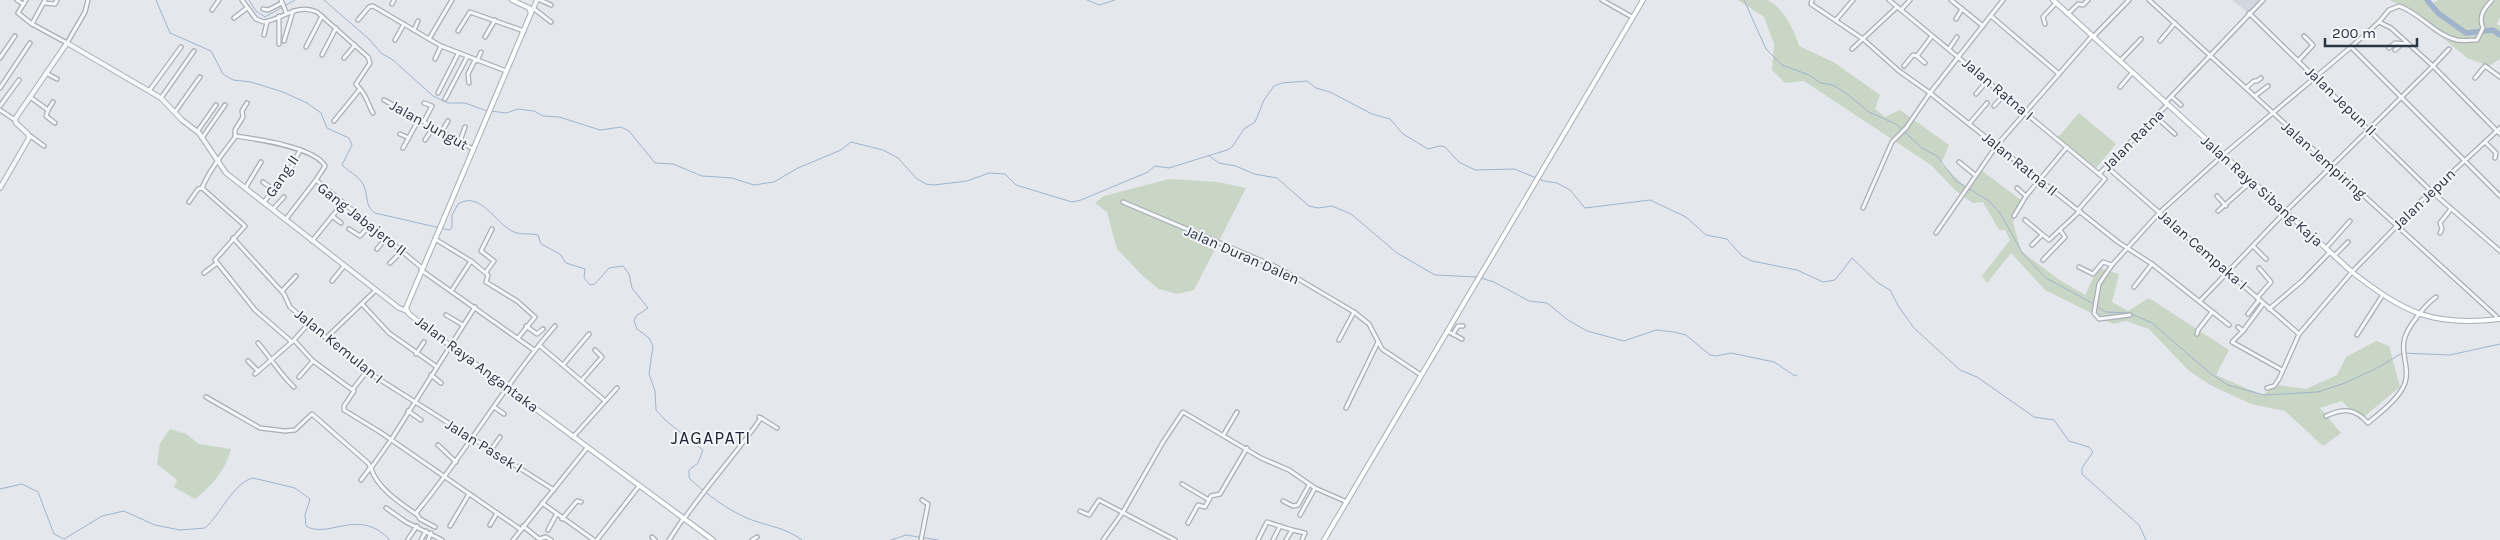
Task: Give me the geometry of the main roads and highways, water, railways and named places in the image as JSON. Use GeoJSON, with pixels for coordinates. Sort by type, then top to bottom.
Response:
{"type":"FeatureCollection","features":[{"type":"Feature","properties":{"kind":"main road","name":"Jalan Raya Angantaka"},"geometry":{"type":"LineString","coordinates":[[512,0],[533,9],[440,228],[437,240],[406,304],[407,311],[587,448],[713,540]]}},
{"type":"Feature","properties":{"kind":"main road"},"geometry":{"type":"LineString","coordinates":[[1324,540],[1642,0]]}},
{"type":"Feature","properties":{"kind":"main road","name":"Jalan Raya Sibang Kaja"},"geometry":{"type":"LineString","coordinates":[[2055,2],[2285,212],[2382,296],[2419,315],[2457,322],[2499,319]]}},
{"type":"Feature","properties":{"kind":"waterway"},"geometry":{"type":"LineString","coordinates":[[156,0],[170,33],[211,51],[223,74],[233,80],[251,82],[283,92],[307,103],[321,113],[327,128],[349,138],[352,145],[342,165],[361,181],[365,188],[369,207],[375,213],[449,230],[452,228],[452,215],[458,204],[474,201],[488,210],[507,228],[514,232],[538,235],[541,244],[560,254],[566,263],[585,269],[584,278],[590,285],[595,284],[609,268],[623,266],[629,274],[632,288],[648,308],[636,316],[634,321],[637,329],[649,338],[653,346],[649,374],[655,391],[656,410],[665,420],[703,450],[698,463],[689,470],[689,478],[735,512],[752,520],[783,530],[802,540]]}},
{"type":"Feature","properties":{"kind":"waterway"},"geometry":{"type":"LineString","coordinates":[[249,0],[256,11],[265,17],[295,0]]}},
{"type":"Feature","properties":{"kind":"waterway"},"geometry":{"type":"LineString","coordinates":[[324,0],[369,39],[381,53],[393,60],[433,96],[448,103],[465,103],[487,111]]}},
{"type":"Feature","properties":{"kind":"waterway"},"geometry":{"type":"LineString","coordinates":[[1087,0],[1099,5],[1115,0]]}},
{"type":"Feature","properties":{"kind":"waterway"},"geometry":{"type":"LineString","coordinates":[[1744,0],[1766,49],[1782,65],[1809,75],[1821,83],[1833,85],[1869,112],[1896,124],[1922,148],[1937,156],[1956,181],[1989,201],[2000,213],[2023,254],[2046,278],[2094,304]]}},
{"type":"Feature","properties":{"kind":"waterway"},"geometry":{"type":"LineString","coordinates":[[2427,0],[2438,13],[2466,33],[2493,30],[2500,35]]}},
{"type":"Feature","properties":{"kind":"waterway"},"geometry":{"type":"LineString","coordinates":[[491,111],[506,113],[518,109],[534,111],[543,116],[559,117],[600,130],[621,127],[629,131],[655,163],[673,164],[702,176],[732,178],[754,185],[774,182],[798,168],[841,150],[851,142],[883,150],[898,158],[916,178],[926,184],[934,185],[967,181],[989,173],[1005,174],[1016,185],[1072,202],[1148,172],[1155,166],[1169,168],[1227,150],[1232,147],[1244,129],[1255,122],[1264,100],[1274,86],[1282,83],[1307,81],[1316,88],[1330,92],[1372,114],[1390,119],[1403,134],[1428,149],[1440,146],[1445,147],[1459,162],[1475,170],[1514,169],[1544,181],[1557,183],[1570,190],[1585,208],[1650,200],[1686,217],[1706,235],[1727,239],[1742,256],[1752,261],[1797,270],[1823,282],[1835,280],[1852,258],[1878,283],[1890,290],[1914,328],[1960,370],[1977,377],[2034,417],[2054,420],[2069,441],[2089,447],[2093,452],[2082,468],[2082,474],[2139,525],[2146,540]]}},
{"type":"Feature","properties":{"kind":"waterway"},"geometry":{"type":"LineString","coordinates":[[1208,155],[1219,163],[1236,166],[1254,174],[1277,178],[1309,206],[1318,208],[1332,206],[1351,214],[1397,253],[1435,275],[1477,277]]}},
{"type":"Feature","properties":{"kind":"waterway"},"geometry":{"type":"LineString","coordinates":[[1481,278],[1494,282],[1529,301],[1547,303],[1568,320],[1587,331],[1624,341],[1656,330],[1674,332],[1686,335],[1710,355],[1716,356],[1731,353],[1774,362],[1795,376],[1797,375]]}},
{"type":"Feature","properties":{"kind":"waterway"},"geometry":{"type":"LineString","coordinates":[[2097,306],[2105,312],[2129,313],[2152,323],[2211,374],[2228,385],[2264,395],[2318,392],[2345,383],[2381,366],[2402,353],[2450,355],[2500,344]]}},
{"type":"Feature","properties":{"kind":"waterway"},"geometry":{"type":"LineString","coordinates":[[0,489],[22,484],[38,492],[54,534],[64,539],[102,516],[124,511],[155,525],[180,530],[205,528],[233,492],[246,481],[253,478],[295,488],[310,499],[305,515],[306,526],[324,529],[356,524],[367,525],[378,530],[390,540]]}},
{"type":"Feature","properties":{"kind":"waterway"},"geometry":{"type":"LineString","coordinates":[[891,540],[906,535],[938,540]]}},
{"type":"Feature","properties":{"kind":"district","name":"JAGAPATI"},"geometry":{"type":"Point","coordinates":[711,438]}}]}
